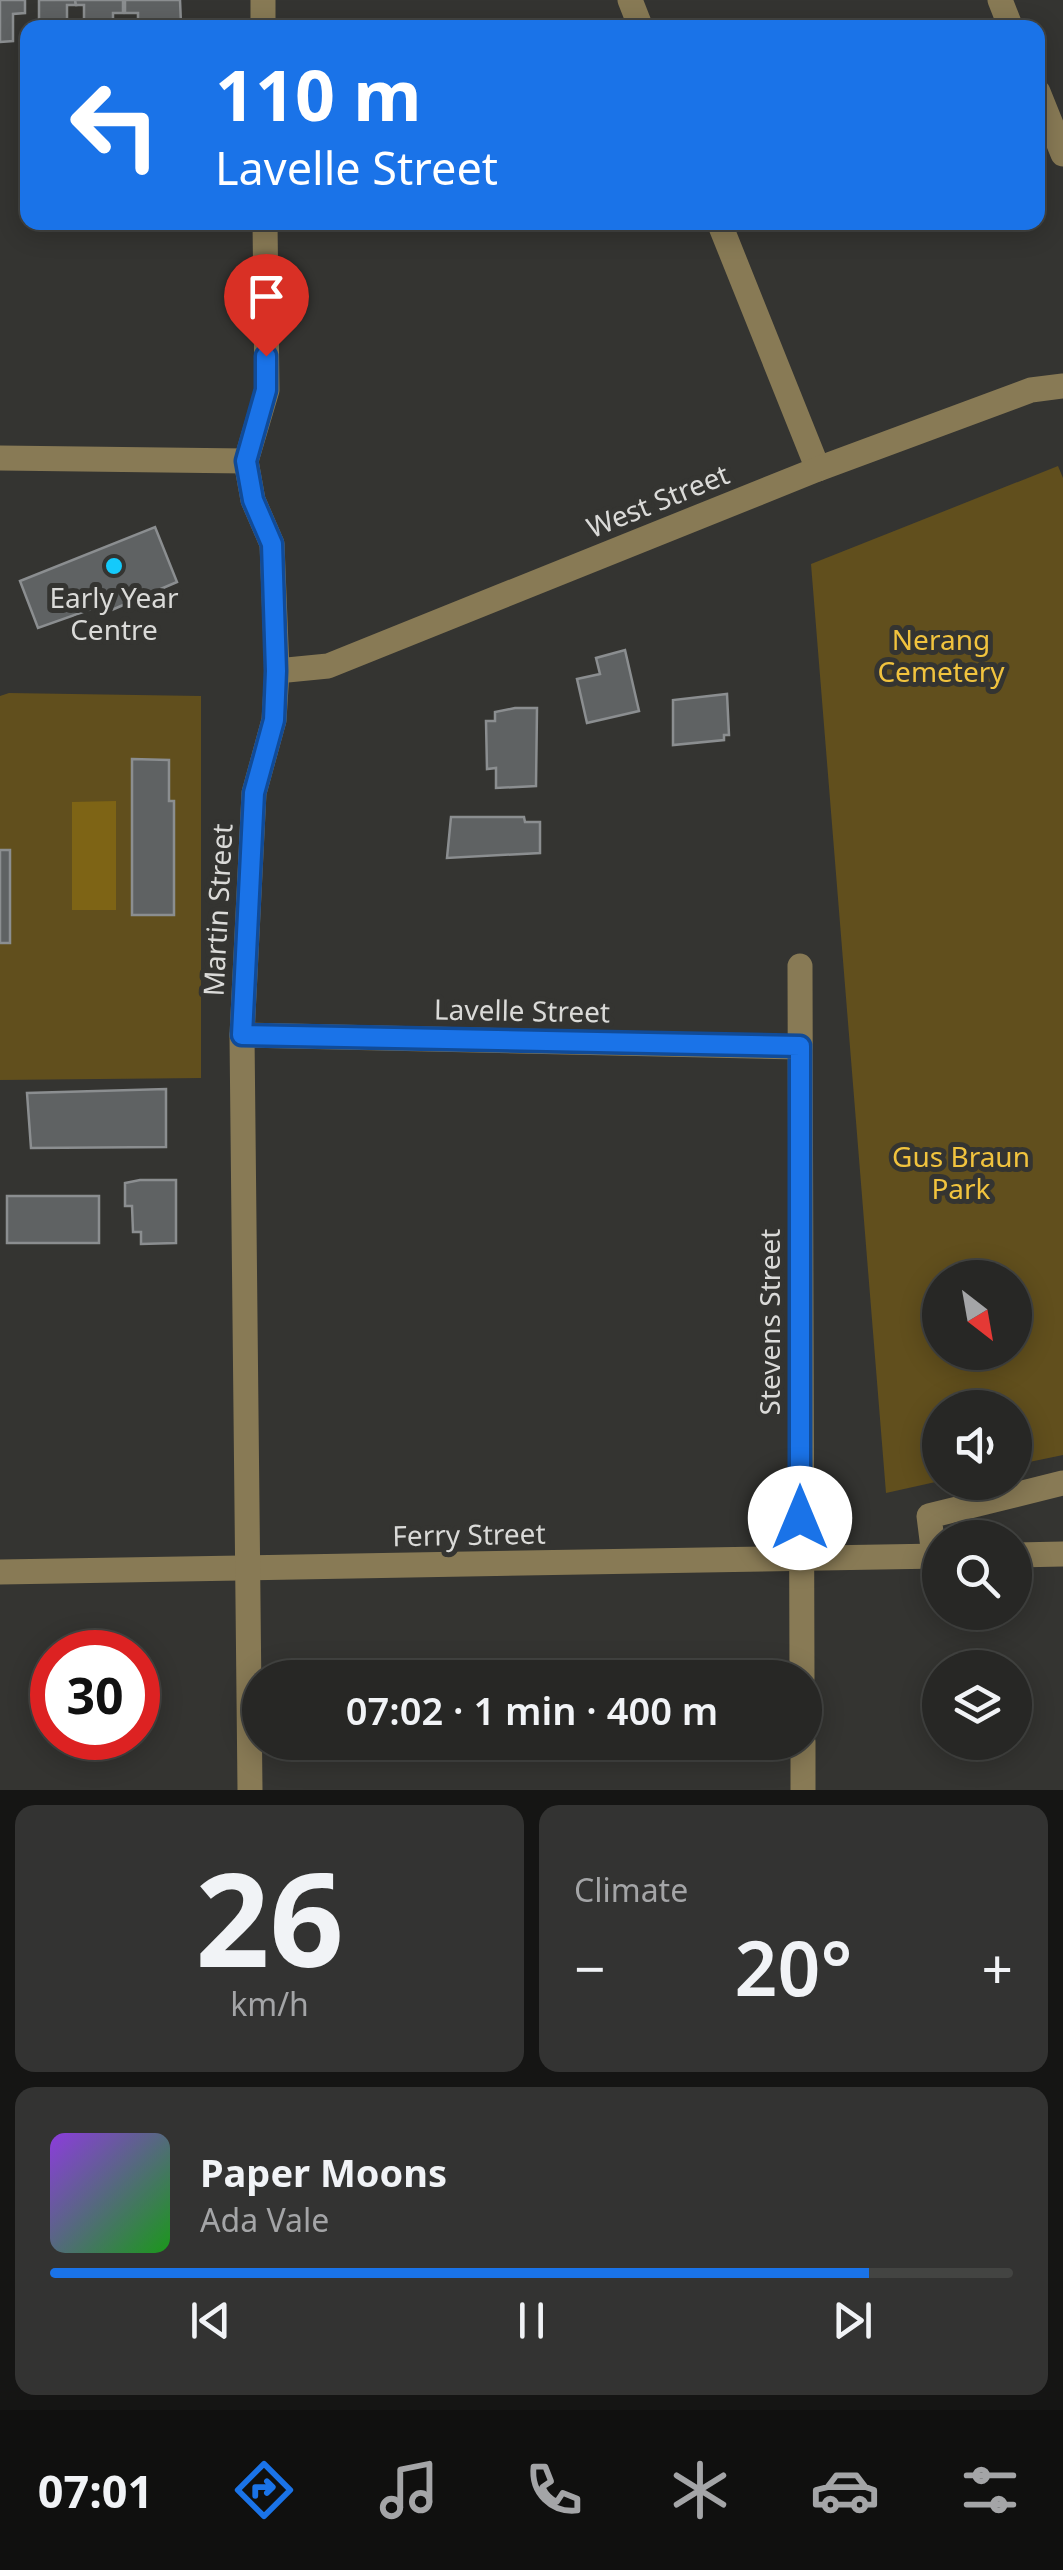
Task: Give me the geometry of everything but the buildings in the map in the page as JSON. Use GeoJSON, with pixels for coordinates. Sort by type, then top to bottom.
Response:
{"type":"FeatureCollection","features":[{"type":"Feature","properties":{"kind":"street"},"geometry":{"type":"LineString","coordinates":[[1045,109],[1063,154]]}},
{"type":"Feature","properties":{"kind":"street","name":"Martin Street"},"geometry":{"type":"LineString","coordinates":[[250,1790],[242,1035],[254,793],[274,720],[276,671],[272,544],[253,500],[246,461],[266,390],[265,230]]}},
{"type":"Feature","properties":{"kind":"street"},"geometry":{"type":"LineString","coordinates":[[722,230],[818,469]]}},
{"type":"Feature","properties":{"kind":"street","name":"West Street"},"geometry":{"type":"LineString","coordinates":[[276,671],[328,666],[818,469],[1031,390],[1063,386]]}},
{"type":"Feature","properties":{"kind":"street"},"geometry":{"type":"LineString","coordinates":[[0,458],[246,461]]}},
{"type":"Feature","properties":{"kind":"street","name":"Stevens Street"},"geometry":{"type":"LineString","coordinates":[[800,966],[802,1660]]}},
{"type":"Feature","properties":{"kind":"street","name":"Lavelle Street"},"geometry":{"type":"LineString","coordinates":[[242,1035],[800,1046]]}},
{"type":"Feature","properties":{"kind":"street"},"geometry":{"type":"LineString","coordinates":[[930,1520],[929,1516],[1063,1483]]}},
{"type":"Feature","properties":{"kind":"street"},"geometry":{"type":"LineString","coordinates":[[1032,1555],[1063,1554]]}},
{"type":"Feature","properties":{"kind":"street","name":"Ferry Street"},"geometry":{"type":"LineString","coordinates":[[0,1572],[250,1571],[922,1556]]}},
{"type":"Feature","properties":{"kind":"street"},"geometry":{"type":"LineString","coordinates":[[803,1760],[804,1790]]}},
{"type":"Feature","properties":{"kind":"green space","name":"Nerang Cemetery"},"geometry":{"type":"Polygon","coordinates":[[[1058,466],[1063,478],[1063,1455],[1032,1461],[1032,1390],[922,1390],[922,1485],[886,1493],[811,564],[1058,466]]]}},
{"type":"Feature","properties":{"kind":"green space"},"geometry":{"type":"Polygon","coordinates":[[[0,696],[201,696],[201,1078],[0,1080],[0,696]]]}},
{"type":"Feature","properties":{"kind":"shaded area"},"geometry":{"type":"Polygon","coordinates":[[[116,801],[116,910],[72,910],[72,802],[116,801]]]}},
{"type":"Feature","properties":{"kind":"place","name":"Early Year Centre"},"geometry":{"type":"Point","coordinates":[114,566]}},
{"type":"Feature","properties":{"kind":"route"},"geometry":{"type":"LineString","coordinates":[[266,356],[266,390],[246,461],[253,500],[272,544],[276,671],[274,720],[254,793],[242,1035],[800,1046],[800,1518]]}},
{"type":"Feature","properties":{"kind":"park label","name":"Gus Braun Park"},"geometry":{"type":"Point","coordinates":[961,1173]}}]}
